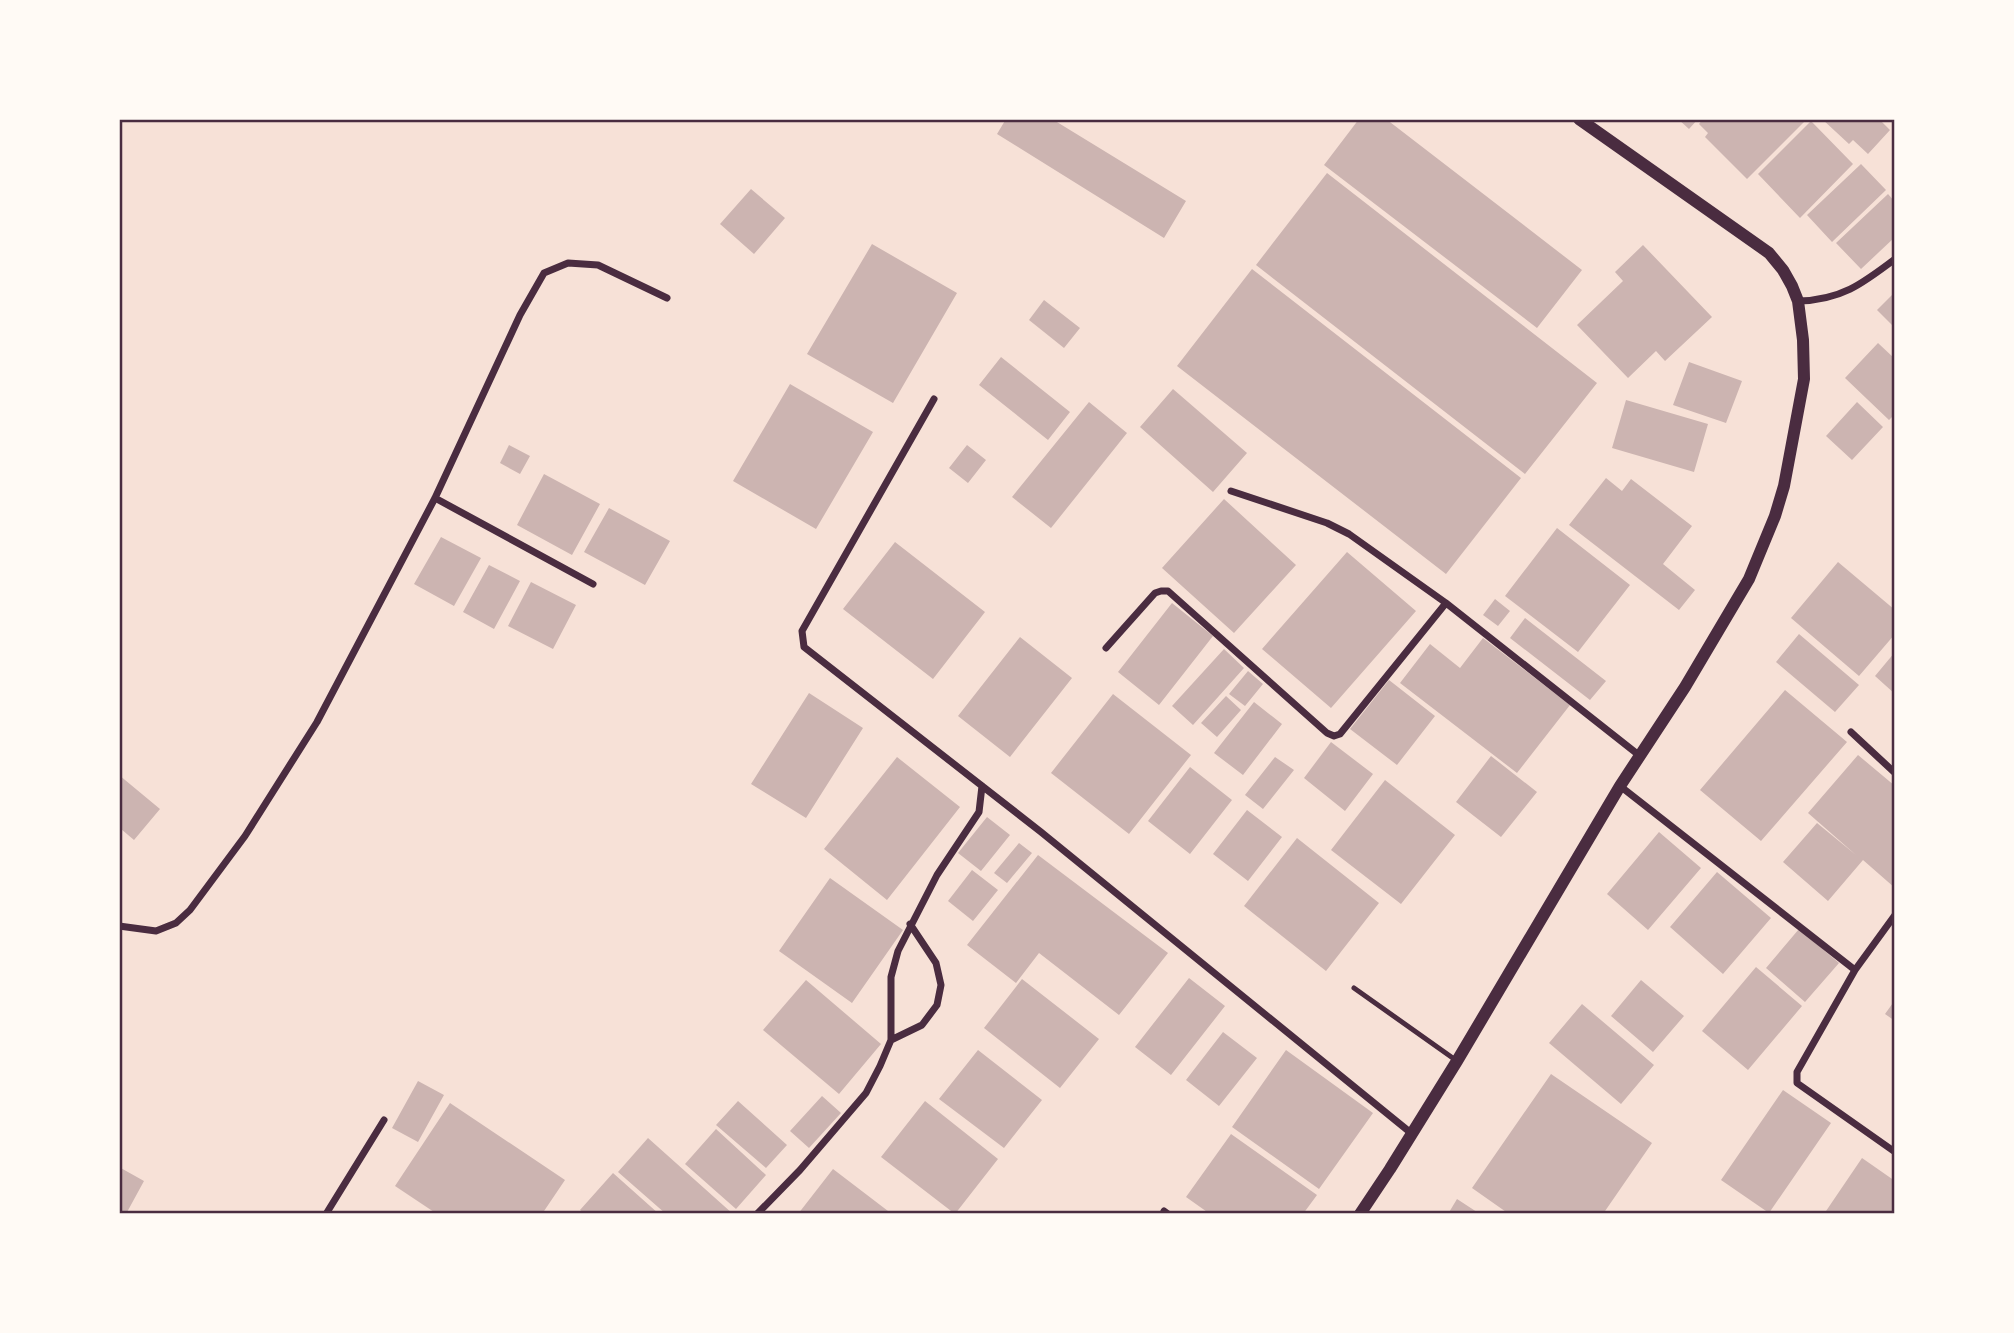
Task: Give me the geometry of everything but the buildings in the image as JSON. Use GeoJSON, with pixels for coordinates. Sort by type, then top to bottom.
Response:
{"type":"FeatureCollection","features":[{"type":"Feature","properties":{"kind":"street"},"geometry":{"type":"LineString","coordinates":[[1360,1214],[1457,1061],[1620,786],[1685,687],[1749,579],[1775,516],[1784,486],[1804,379],[1798,301],[1783,270],[1769,253],[1579,119]]}},
{"type":"Feature","properties":{"kind":"street"},"geometry":{"type":"LineString","coordinates":[[1798,301],[1818,301],[1845,293],[1895,259]]}},
{"type":"Feature","properties":{"kind":"street"},"geometry":{"type":"LineString","coordinates":[[119,926],[156,931],[176,923],[190,910],[244,836],[317,722],[435,499],[520,315],[544,273],[568,262],[598,265],[667,298]]}},
{"type":"Feature","properties":{"kind":"street"},"geometry":{"type":"LineString","coordinates":[[933,399],[802,631],[804,647],[1041,832],[1412,1133]]}},
{"type":"Feature","properties":{"kind":"street"},"geometry":{"type":"LineString","coordinates":[[1231,491],[1327,523],[1349,534],[1446,603],[1640,756]]}},
{"type":"Feature","properties":{"kind":"street"},"geometry":{"type":"LineString","coordinates":[[435,499],[593,583]]}},
{"type":"Feature","properties":{"kind":"street"},"geometry":{"type":"LineString","coordinates":[[1105,648],[1156,593],[1168,592],[1327,733],[1334,736],[1340,734],[1446,603]]}},
{"type":"Feature","properties":{"kind":"street"},"geometry":{"type":"LineString","coordinates":[[1852,732],[1895,774]]}},
{"type":"Feature","properties":{"kind":"street"},"geometry":{"type":"LineString","coordinates":[[757,1214],[800,1170],[866,1093],[891,1040],[891,977],[898,951],[937,875],[979,812],[982,786]]}},
{"type":"Feature","properties":{"kind":"street"},"geometry":{"type":"LineString","coordinates":[[1620,786],[1856,970]]}},
{"type":"Feature","properties":{"kind":"street"},"geometry":{"type":"LineString","coordinates":[[1895,915],[1856,970],[1797,1072],[1797,1083],[1895,1152]]}},
{"type":"Feature","properties":{"kind":"street"},"geometry":{"type":"LineString","coordinates":[[891,1040],[922,1025],[937,1005],[941,985],[936,964],[910,924]]}},
{"type":"Feature","properties":{"kind":"street"},"geometry":{"type":"LineString","coordinates":[[326,1214],[384,1120]]}},
{"type":"Feature","properties":{"kind":"lane"},"geometry":{"type":"LineString","coordinates":[[1354,988],[1457,1061]]}}]}
